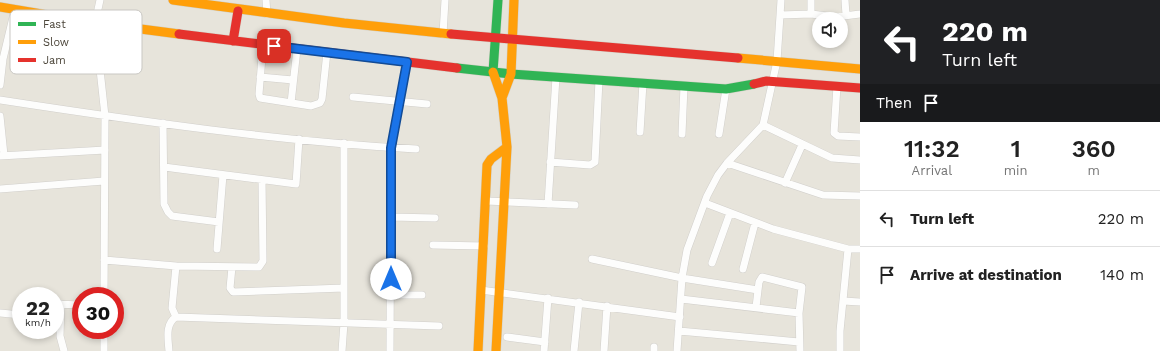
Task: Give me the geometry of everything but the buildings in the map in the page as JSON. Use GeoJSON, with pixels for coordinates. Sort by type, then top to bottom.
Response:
{"type":"FeatureCollection","features":[{"type":"Feature","properties":{"kind":"street"},"geometry":{"type":"LineString","coordinates":[[98,10],[100,0]]}},
{"type":"Feature","properties":{"kind":"street"},"geometry":{"type":"LineString","coordinates":[[173,0],[238,11],[443,34],[860,69]]}},
{"type":"Feature","properties":{"kind":"street"},"geometry":{"type":"LineString","coordinates":[[266,0],[267,14]]}},
{"type":"Feature","properties":{"kind":"street"},"geometry":{"type":"LineString","coordinates":[[443,34],[445,0]]}},
{"type":"Feature","properties":{"kind":"street"},"geometry":{"type":"LineString","coordinates":[[496,351],[507,147],[502,98],[493,71],[498,0]]}},
{"type":"Feature","properties":{"kind":"street"},"geometry":{"type":"LineString","coordinates":[[502,98],[511,74],[514,0]]}},
{"type":"Feature","properties":{"kind":"street"},"geometry":{"type":"LineString","coordinates":[[677,351],[682,278],[686,250],[705,203],[726,163],[763,125],[777,61],[776,51],[780,0]]}},
{"type":"Feature","properties":{"kind":"street"},"geometry":{"type":"LineString","coordinates":[[780,15],[811,14],[811,0]]}},
{"type":"Feature","properties":{"kind":"street"},"geometry":{"type":"LineString","coordinates":[[845,0],[846,12]]}},
{"type":"Feature","properties":{"kind":"street"},"geometry":{"type":"LineString","coordinates":[[0,7],[21,10]]}},
{"type":"Feature","properties":{"kind":"street"},"geometry":{"type":"LineString","coordinates":[[233,42],[238,11]]}},
{"type":"Feature","properties":{"kind":"street"},"geometry":{"type":"LineString","coordinates":[[848,15],[860,14]]}},
{"type":"Feature","properties":{"kind":"street"},"geometry":{"type":"LineString","coordinates":[[142,29],[233,42],[511,74],[726,89],[745,87],[766,81],[860,88]]}},
{"type":"Feature","properties":{"kind":"street"},"geometry":{"type":"LineString","coordinates":[[0,85],[3,60],[10,30]]}},
{"type":"Feature","properties":{"kind":"street"},"geometry":{"type":"LineString","coordinates":[[263,45],[260,76],[260,98],[311,106],[320,103],[322,99],[327,52]]}},
{"type":"Feature","properties":{"kind":"street"},"geometry":{"type":"LineString","coordinates":[[290,103],[297,49]]}},
{"type":"Feature","properties":{"kind":"street"},"geometry":{"type":"LineString","coordinates":[[390,351],[391,148],[407,62]]}},
{"type":"Feature","properties":{"kind":"street"},"geometry":{"type":"LineString","coordinates":[[100,74],[105,116],[104,287]]}},
{"type":"Feature","properties":{"kind":"street"},"geometry":{"type":"LineString","coordinates":[[260,76],[293,80]]}},
{"type":"Feature","properties":{"kind":"street"},"geometry":{"type":"LineString","coordinates":[[548,204],[556,77]]}},
{"type":"Feature","properties":{"kind":"street"},"geometry":{"type":"LineString","coordinates":[[550,162],[590,165],[595,162],[599,80]]}},
{"type":"Feature","properties":{"kind":"street"},"geometry":{"type":"LineString","coordinates":[[640,132],[643,83]]}},
{"type":"Feature","properties":{"kind":"street"},"geometry":{"type":"LineString","coordinates":[[682,134],[684,86]]}},
{"type":"Feature","properties":{"kind":"street"},"geometry":{"type":"LineString","coordinates":[[837,86],[834,133],[838,136],[860,137]]}},
{"type":"Feature","properties":{"kind":"street"},"geometry":{"type":"LineString","coordinates":[[719,134],[726,89]]}},
{"type":"Feature","properties":{"kind":"street"},"geometry":{"type":"LineString","coordinates":[[353,97],[428,104]]}},
{"type":"Feature","properties":{"kind":"street"},"geometry":{"type":"LineString","coordinates":[[0,100],[163,123],[299,139],[416,149]]}},
{"type":"Feature","properties":{"kind":"street"},"geometry":{"type":"LineString","coordinates":[[0,116],[2,156],[105,150]]}},
{"type":"Feature","properties":{"kind":"street"},"geometry":{"type":"LineString","coordinates":[[163,123],[164,204],[168,212],[172,216],[219,222]]}},
{"type":"Feature","properties":{"kind":"street"},"geometry":{"type":"LineString","coordinates":[[763,125],[832,158],[860,160]]}},
{"type":"Feature","properties":{"kind":"street"},"geometry":{"type":"LineString","coordinates":[[164,167],[296,184],[299,139]]}},
{"type":"Feature","properties":{"kind":"street"},"geometry":{"type":"LineString","coordinates":[[342,351],[344,323],[344,143]]}},
{"type":"Feature","properties":{"kind":"street"},"geometry":{"type":"LineString","coordinates":[[785,183],[802,144]]}},
{"type":"Feature","properties":{"kind":"street"},"geometry":{"type":"LineString","coordinates":[[478,351],[487,165],[496,154],[507,147]]}},
{"type":"Feature","properties":{"kind":"street"},"geometry":{"type":"LineString","coordinates":[[726,163],[823,195],[860,196]]}},
{"type":"Feature","properties":{"kind":"street"},"geometry":{"type":"LineString","coordinates":[[217,249],[222,175]]}},
{"type":"Feature","properties":{"kind":"street"},"geometry":{"type":"LineString","coordinates":[[104,260],[176,266],[259,267],[262,264],[262,180]]}},
{"type":"Feature","properties":{"kind":"street"},"geometry":{"type":"LineString","coordinates":[[0,189],[104,181]]}},
{"type":"Feature","properties":{"kind":"street"},"geometry":{"type":"LineString","coordinates":[[486,201],[575,205]]}},
{"type":"Feature","properties":{"kind":"street"},"geometry":{"type":"LineString","coordinates":[[705,203],[755,223],[810,240],[860,249]]}},
{"type":"Feature","properties":{"kind":"street"},"geometry":{"type":"LineString","coordinates":[[712,263],[730,213]]}},
{"type":"Feature","properties":{"kind":"street"},"geometry":{"type":"LineString","coordinates":[[391,216],[435,218]]}},
{"type":"Feature","properties":{"kind":"street"},"geometry":{"type":"LineString","coordinates":[[743,269],[755,223]]}},
{"type":"Feature","properties":{"kind":"street"},"geometry":{"type":"LineString","coordinates":[[433,245],[484,246]]}},
{"type":"Feature","properties":{"kind":"street"},"geometry":{"type":"LineString","coordinates":[[840,351],[848,248]]}},
{"type":"Feature","properties":{"kind":"street"},"geometry":{"type":"LineString","coordinates":[[592,259],[682,278],[758,290]]}},
{"type":"Feature","properties":{"kind":"street"},"geometry":{"type":"LineString","coordinates":[[176,266],[172,308],[176,317]]}},
{"type":"Feature","properties":{"kind":"street"},"geometry":{"type":"LineString","coordinates":[[232,267],[230,288],[233,292],[344,288]]}},
{"type":"Feature","properties":{"kind":"street"},"geometry":{"type":"LineString","coordinates":[[756,307],[760,279],[762,277],[800,286],[803,291],[799,313],[800,351]]}},
{"type":"Feature","properties":{"kind":"street"},"geometry":{"type":"LineString","coordinates":[[481,290],[579,302],[680,317]]}},
{"type":"Feature","properties":{"kind":"street"},"geometry":{"type":"LineString","coordinates":[[391,295],[422,295]]}},
{"type":"Feature","properties":{"kind":"street"},"geometry":{"type":"LineString","coordinates":[[544,351],[548,298]]}},
{"type":"Feature","properties":{"kind":"street"},"geometry":{"type":"LineString","coordinates":[[681,299],[799,313]]}},
{"type":"Feature","properties":{"kind":"street"},"geometry":{"type":"LineString","coordinates":[[843,301],[860,302]]}},
{"type":"Feature","properties":{"kind":"street"},"geometry":{"type":"LineString","coordinates":[[574,351],[579,302]]}},
{"type":"Feature","properties":{"kind":"street"},"geometry":{"type":"LineString","coordinates":[[604,351],[607,306]]}},
{"type":"Feature","properties":{"kind":"street"},"geometry":{"type":"LineString","coordinates":[[0,313],[12,314]]}},
{"type":"Feature","properties":{"kind":"street"},"geometry":{"type":"LineString","coordinates":[[169,351],[168,328],[170,321],[176,317],[438,326]]}},
{"type":"Feature","properties":{"kind":"street"},"geometry":{"type":"LineString","coordinates":[[679,331],[799,342]]}},
{"type":"Feature","properties":{"kind":"street"},"geometry":{"type":"LineString","coordinates":[[507,337],[545,342]]}},
{"type":"Feature","properties":{"kind":"street"},"geometry":{"type":"LineString","coordinates":[[61,339],[64,351]]}},
{"type":"Feature","properties":{"kind":"street"},"geometry":{"type":"LineString","coordinates":[[104,339],[104,351]]}},
{"type":"Feature","properties":{"kind":"shaded area"},"geometry":{"type":"Polygon","coordinates":[[[0,0],[860,0],[860,351],[0,351],[0,0]]]}},
{"type":"Feature","properties":{"kind":"traffic: fast"},"geometry":{"type":"LineString","coordinates":[[493,72],[498,0]]}},
{"type":"Feature","properties":{"kind":"traffic: fast"},"geometry":{"type":"LineString","coordinates":[[457,68],[511,74],[726,89],[754,84]]}},
{"type":"Feature","properties":{"kind":"traffic: slow"},"geometry":{"type":"LineString","coordinates":[[173,0],[344,23],[451,34]]}},
{"type":"Feature","properties":{"kind":"traffic: slow"},"geometry":{"type":"LineString","coordinates":[[502,98],[511,74],[514,0]]}},
{"type":"Feature","properties":{"kind":"traffic: slow"},"geometry":{"type":"LineString","coordinates":[[0,7],[18,10]]}},
{"type":"Feature","properties":{"kind":"traffic: slow"},"geometry":{"type":"LineString","coordinates":[[142,29],[179,34]]}},
{"type":"Feature","properties":{"kind":"traffic: slow"},"geometry":{"type":"LineString","coordinates":[[738,58],[860,69]]}},
{"type":"Feature","properties":{"kind":"traffic: slow"},"geometry":{"type":"LineString","coordinates":[[493,72],[502,98],[507,147],[496,351]]}},
{"type":"Feature","properties":{"kind":"traffic: slow"},"geometry":{"type":"LineString","coordinates":[[478,351],[487,165],[491,159],[507,147]]}},
{"type":"Feature","properties":{"kind":"traffic: jam"},"geometry":{"type":"LineString","coordinates":[[233,41],[238,11]]}},
{"type":"Feature","properties":{"kind":"traffic: jam"},"geometry":{"type":"LineString","coordinates":[[179,34],[457,68]]}},
{"type":"Feature","properties":{"kind":"traffic: jam"},"geometry":{"type":"LineString","coordinates":[[451,34],[738,58]]}},
{"type":"Feature","properties":{"kind":"traffic: jam"},"geometry":{"type":"LineString","coordinates":[[754,84],[766,81],[860,88]]}},
{"type":"Feature","properties":{"kind":"route"},"geometry":{"type":"LineString","coordinates":[[274,46],[407,62],[391,148],[391,279]]}}]}
